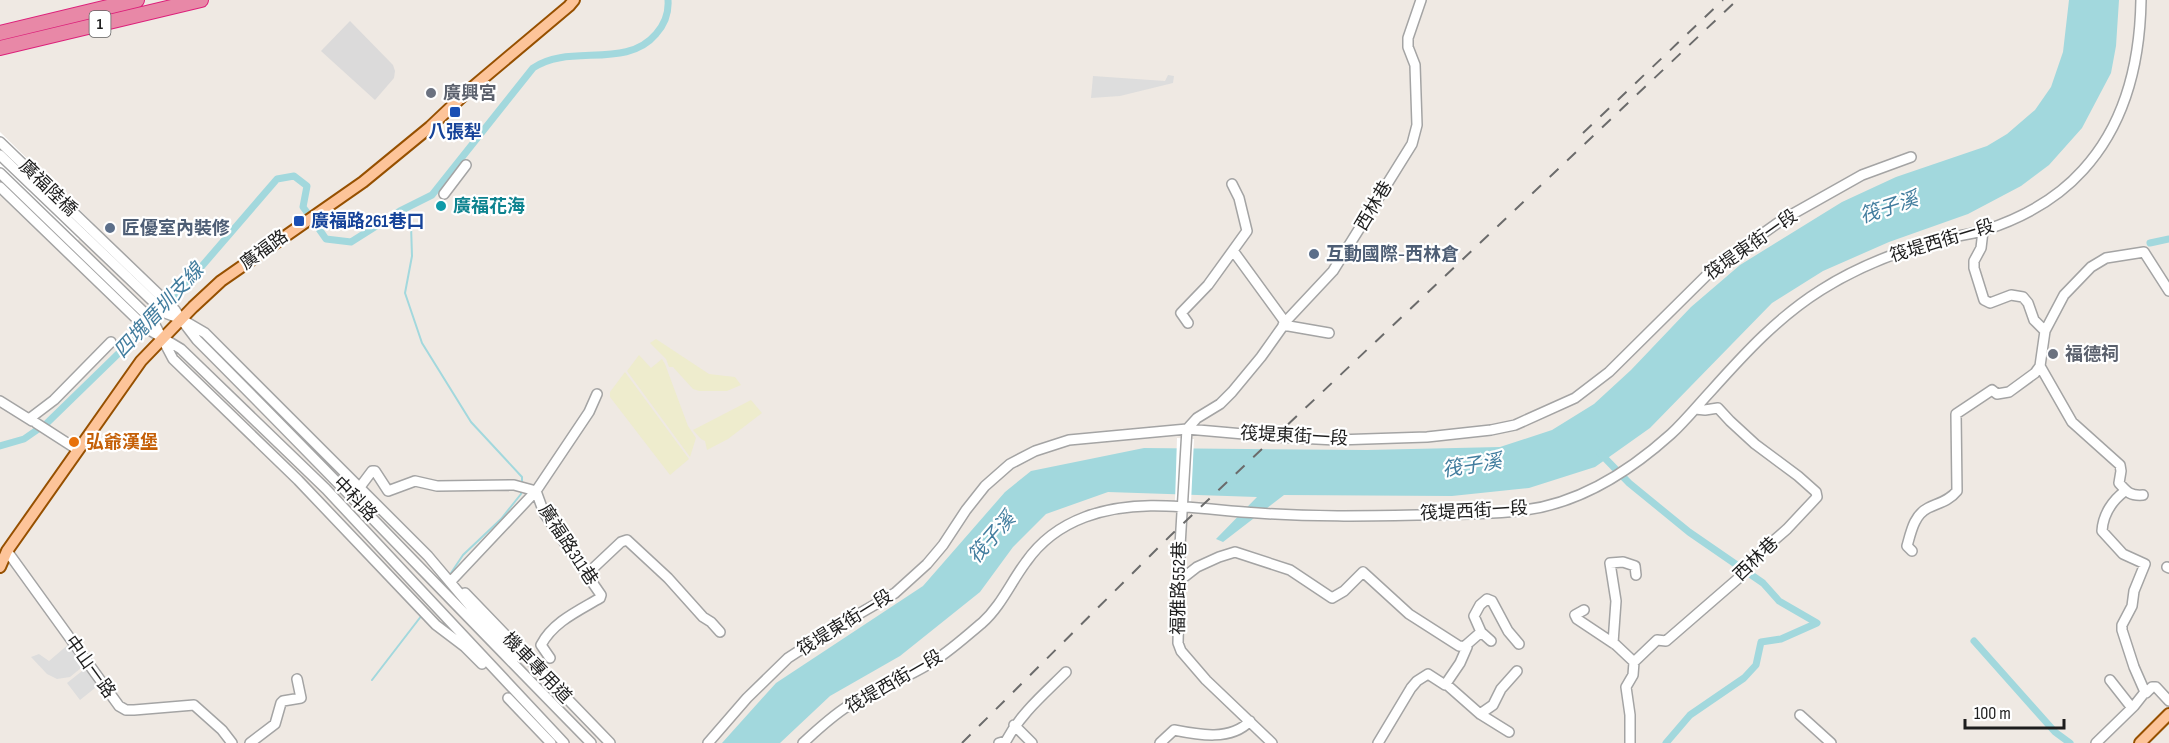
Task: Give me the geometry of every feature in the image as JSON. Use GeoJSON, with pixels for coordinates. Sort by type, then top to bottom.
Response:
{"type":"FeatureCollection","features":[{"type":"Feature","properties":{"kind":"highway","name":"1"},"geometry":{"type":"LineString","coordinates":[[0,33],[137,0]]}},
{"type":"Feature","properties":{"kind":"highway","name":"1"},"geometry":{"type":"LineString","coordinates":[[0,48],[201,0]]}},
{"type":"Feature","properties":{"kind":"main road","name":"廣福路"},"geometry":{"type":"LineString","coordinates":[[0,567],[7,551],[78,450],[141,361],[162,339],[178,314],[363,182],[530,41],[574,0]]}},
{"type":"Feature","properties":{"kind":"main road"},"geometry":{"type":"LineString","coordinates":[[2140,743],[2169,714]]}},
{"type":"Feature","properties":{"kind":"street","name":"西林巷"},"geometry":{"type":"LineString","coordinates":[[1187,432],[1197,418],[1220,404],[1232,392],[1261,357],[1284,323],[1339,264],[1415,137],[1417,125],[1415,65],[1408,46],[1408,38],[1421,0]]}},
{"type":"Feature","properties":{"kind":"street","name":"筏堤西街一段"},"geometry":{"type":"LineString","coordinates":[[802,743],[847,707],[913,673],[945,653],[987,618],[1000,603],[1033,554],[1048,538],[1087,516],[1110,510],[1182,505],[1261,514],[1354,516],[1486,514],[1526,510],[1569,498],[1610,479],[1671,433],[1760,338],[1790,311],[1823,288],[1871,263],[1931,242],[1983,231],[2028,212],[2052,197],[2083,170],[2100,148],[2120,114],[2131,83],[2140,33],[2141,0]]}},
{"type":"Feature","properties":{"kind":"street","name":"廣福陸橋"},"geometry":{"type":"LineString","coordinates":[[0,142],[93,238]]}},
{"type":"Feature","properties":{"kind":"street","name":"廣福陸橋"},"geometry":{"type":"LineString","coordinates":[[0,155],[93,238]]}},
{"type":"Feature","properties":{"kind":"street","name":"筏堤東街一段"},"geometry":{"type":"LineString","coordinates":[[708,743],[767,677],[788,658],[895,593],[944,545],[978,494],[1010,464],[1035,451],[1069,440],[1125,433],[1187,432],[1324,439],[1405,438],[1491,430],[1533,418],[1575,398],[1609,372],[1713,269],[1782,220],[1862,175],[1911,156]]}},
{"type":"Feature","properties":{"kind":"street"},"geometry":{"type":"LineString","coordinates":[[444,194],[466,165]]}},
{"type":"Feature","properties":{"kind":"street","name":"廣福陸橋"},"geometry":{"type":"LineString","coordinates":[[0,173],[77,254]]}},
{"type":"Feature","properties":{"kind":"street"},"geometry":{"type":"LineString","coordinates":[[1188,323],[1181,313],[1209,285],[1225,260],[1234,252],[1247,227],[1236,189],[1232,184]]}},
{"type":"Feature","properties":{"kind":"street","name":"廣福陸橋"},"geometry":{"type":"LineString","coordinates":[[0,187],[77,254]]}},
{"type":"Feature","properties":{"kind":"street"},"geometry":{"type":"LineString","coordinates":[[1983,231],[1981,248],[1974,261],[1974,268],[1984,300],[1990,303],[2011,295],[2023,297],[2028,303],[2034,320],[2045,331]]}},
{"type":"Feature","properties":{"kind":"street","name":"中科路"},"geometry":{"type":"LineString","coordinates":[[93,238],[155,297],[205,333],[428,556],[513,657],[528,680]]}},
{"type":"Feature","properties":{"kind":"street"},"geometry":{"type":"LineString","coordinates":[[1234,252],[1284,323],[1329,333]]}},
{"type":"Feature","properties":{"kind":"street"},"geometry":{"type":"LineString","coordinates":[[1912,551],[1907,546],[1917,519],[1924,510],[1952,497],[1957,492],[1956,414],[1992,390],[1997,393],[2009,392],[2035,373],[2040,366],[2045,331],[2064,295],[2091,267],[2106,258],[2144,252],[2169,291]]}},
{"type":"Feature","properties":{"kind":"street","name":"中科路"},"geometry":{"type":"LineString","coordinates":[[77,254],[150,324],[173,359],[298,480],[436,625],[511,687]]}},
{"type":"Feature","properties":{"kind":"street","name":"中科路"},"geometry":{"type":"LineString","coordinates":[[155,297],[165,314],[178,314]]}},
{"type":"Feature","properties":{"kind":"street","name":"中科路"},"geometry":{"type":"LineString","coordinates":[[178,314],[197,340],[349,493],[528,680]]}},
{"type":"Feature","properties":{"kind":"street","name":"中科路"},"geometry":{"type":"LineString","coordinates":[[162,339],[181,349],[326,489],[511,687]]}},
{"type":"Feature","properties":{"kind":"street"},"geometry":{"type":"LineString","coordinates":[[33,422],[111,342]]}},
{"type":"Feature","properties":{"kind":"street"},"geometry":{"type":"LineString","coordinates":[[2040,366],[2072,422],[2120,465],[2119,483],[2125,491],[2133,496],[2143,495]]}},
{"type":"Feature","properties":{"kind":"street"},"geometry":{"type":"LineString","coordinates":[[453,579],[536,491],[589,412],[597,394]]}},
{"type":"Feature","properties":{"kind":"street"},"geometry":{"type":"LineString","coordinates":[[0,401],[78,450]]}},
{"type":"Feature","properties":{"kind":"street","name":"西林巷"},"geometry":{"type":"LineString","coordinates":[[1634,663],[1657,640],[1666,641],[1741,576],[1748,563],[1787,529],[1817,496],[1816,492],[1798,476],[1779,463],[1718,408],[1695,409]]}},
{"type":"Feature","properties":{"kind":"street","name":"福雅路552巷"},"geometry":{"type":"LineString","coordinates":[[1187,432],[1182,505],[1178,643],[1181,651],[1206,680],[1272,743]]}},
{"type":"Feature","properties":{"kind":"street","name":"廣福路311巷"},"geometry":{"type":"LineString","coordinates":[[360,488],[372,471],[375,471],[388,491],[415,481],[437,486],[514,485],[536,491],[544,513],[601,595],[600,598],[565,618],[544,639],[541,645],[550,658]]}},
{"type":"Feature","properties":{"kind":"street"},"geometry":{"type":"LineString","coordinates":[[2125,491],[2117,496],[2108,510],[2102,531],[2123,554],[2145,564],[2134,591],[2132,606],[2122,625],[2126,645],[2145,692]]}},
{"type":"Feature","properties":{"kind":"street"},"geometry":{"type":"LineString","coordinates":[[587,574],[621,542],[627,540],[660,570],[720,632]]}},
{"type":"Feature","properties":{"kind":"street","name":"中山一路"},"geometry":{"type":"LineString","coordinates":[[7,551],[119,706],[126,710],[134,710],[194,705],[222,730],[232,743]]}},
{"type":"Feature","properties":{"kind":"street"},"geometry":{"type":"LineString","coordinates":[[1179,581],[1197,567],[1219,556],[1235,552],[1290,570],[1332,598],[1344,591],[1363,572],[1409,614],[1459,646],[1465,646],[1481,632]]}},
{"type":"Feature","properties":{"kind":"street"},"geometry":{"type":"LineString","coordinates":[[1613,642],[1616,601],[1610,563],[1623,562],[1635,566],[1636,575]]}},
{"type":"Feature","properties":{"kind":"street","name":"機車專用道"},"geometry":{"type":"LineString","coordinates":[[465,593],[610,743]]}},
{"type":"Feature","properties":{"kind":"street"},"geometry":{"type":"LineString","coordinates":[[1491,641],[1481,632],[1474,616],[1480,605],[1489,599],[1508,631],[1519,644]]}},
{"type":"Feature","properties":{"kind":"street"},"geometry":{"type":"LineString","coordinates":[[1584,610],[1575,615],[1577,619],[1613,642],[1629,655],[1634,663],[1633,675],[1626,687],[1630,714],[1630,743]]}},
{"type":"Feature","properties":{"kind":"street"},"geometry":{"type":"LineString","coordinates":[[1446,684],[1460,663],[1467,647],[1465,646]]}},
{"type":"Feature","properties":{"kind":"street"},"geometry":{"type":"LineString","coordinates":[[1480,714],[1493,705],[1501,689],[1517,670]]}},
{"type":"Feature","properties":{"kind":"street"},"geometry":{"type":"LineString","coordinates":[[999,743],[1006,741],[1014,725],[1025,712],[1066,672]]}},
{"type":"Feature","properties":{"kind":"street"},"geometry":{"type":"LineString","coordinates":[[1370,743],[1371,741],[1377,743],[1417,681],[1428,674],[1443,685],[1446,684],[1480,714],[1509,732]]}},
{"type":"Feature","properties":{"kind":"street"},"geometry":{"type":"LineString","coordinates":[[250,743],[275,724],[279,706],[283,700],[302,698],[297,679]]}},
{"type":"Feature","properties":{"kind":"street"},"geometry":{"type":"LineString","coordinates":[[528,680],[591,743]]}},
{"type":"Feature","properties":{"kind":"street"},"geometry":{"type":"LineString","coordinates":[[2110,680],[2132,708]]}},
{"type":"Feature","properties":{"kind":"street"},"geometry":{"type":"LineString","coordinates":[[511,687],[564,743]]}},
{"type":"Feature","properties":{"kind":"street"},"geometry":{"type":"LineString","coordinates":[[2096,743],[2152,687],[2156,687],[2169,701]]}},
{"type":"Feature","properties":{"kind":"street"},"geometry":{"type":"LineString","coordinates":[[508,698],[551,743]]}},
{"type":"Feature","properties":{"kind":"street"},"geometry":{"type":"LineString","coordinates":[[1800,715],[1831,743]]}},
{"type":"Feature","properties":{"kind":"street"},"geometry":{"type":"LineString","coordinates":[[1160,743],[1174,730],[1200,735],[1216,734],[1240,730],[1250,721]]}},
{"type":"Feature","properties":{"kind":"street"},"geometry":{"type":"LineString","coordinates":[[1014,725],[1032,743]]}},
{"type":"Feature","properties":{"kind":"shaded area"},"geometry":{"type":"Polygon","coordinates":[[[350,21],[393,65],[395,71],[394,78],[375,100],[321,51],[350,21]]]}},
{"type":"Feature","properties":{"kind":"shaded area"},"geometry":{"type":"Polygon","coordinates":[[[1168,75],[1174,76],[1173,83],[1120,96],[1091,98],[1093,76],[1165,81],[1168,75]]]}},
{"type":"Feature","properties":{"kind":"shaded area"},"geometry":{"type":"Polygon","coordinates":[[[656,339],[709,374],[735,377],[741,385],[727,391],[693,389],[673,367],[669,367],[666,359],[650,343],[656,339]]]}},
{"type":"Feature","properties":{"kind":"shaded area"},"geometry":{"type":"Polygon","coordinates":[[[639,355],[651,368],[662,359],[665,364],[688,426],[696,438],[690,457],[627,371],[639,355]]]}},
{"type":"Feature","properties":{"kind":"shaded area"},"geometry":{"type":"Polygon","coordinates":[[[625,372],[689,459],[670,475],[610,397],[610,392],[625,372]]]}},
{"type":"Feature","properties":{"kind":"shaded area"},"geometry":{"type":"Polygon","coordinates":[[[751,400],[762,413],[728,439],[707,450],[705,441],[693,430],[751,400]]]}},
{"type":"Feature","properties":{"kind":"shaded area"},"geometry":{"type":"Polygon","coordinates":[[[70,643],[86,664],[70,677],[57,679],[47,674],[31,657],[39,654],[49,661],[70,643]]]}},
{"type":"Feature","properties":{"kind":"shaded area"},"geometry":{"type":"Polygon","coordinates":[[[87,667],[100,684],[80,700],[67,683],[87,667]]]}},
{"type":"Feature","properties":{"kind":"water","name":"筏子溪"},"geometry":{"type":"Polygon","coordinates":[[[2069,0],[2119,0],[2116,46],[2111,73],[2082,128],[2049,165],[2021,186],[1968,214],[1889,242],[1823,271],[1772,303],[1650,428],[1595,467],[1529,488],[1452,496],[1284,495],[1223,542],[1216,539],[1257,497],[1108,492],[1046,514],[1013,547],[980,592],[900,656],[830,696],[780,743],[722,743],[776,683],[923,586],[1005,492],[1031,471],[1144,448],[1367,450],[1500,447],[1552,430],[1594,404],[1631,370],[1691,307],[1740,265],[1842,202],[1896,177],[1987,146],[2007,134],[2035,110],[2051,87],[2063,52],[2069,0]]]}},
{"type":"Feature","properties":{"kind":"pier"},"geometry":{"type":"Polygon","coordinates":[[[0,132],[94,224],[63,255],[0,194],[0,132]]]}},
{"type":"Feature","properties":{"kind":"pier"},"geometry":{"type":"Polygon","coordinates":[[[1177,438],[1194,439],[1191,503],[1175,502],[1177,438]]]}},
{"type":"Feature","properties":{"kind":"waterway","name":"四塊厝圳支線"},"geometry":{"type":"LineString","coordinates":[[319,229],[326,239],[351,242],[400,211],[432,195],[533,68],[563,57],[613,54],[644,45],[664,23],[668,0]]}},
{"type":"Feature","properties":{"kind":"waterway","name":"四塊厝圳支線"},"geometry":{"type":"LineString","coordinates":[[0,446],[24,439],[47,423],[177,295],[277,179],[294,176],[307,186],[303,207],[312,219]]}},
{"type":"Feature","properties":{"kind":"waterway"},"geometry":{"type":"LineString","coordinates":[[400,211],[411,225],[412,256],[405,293],[422,343],[471,422],[522,477],[522,483]]}},
{"type":"Feature","properties":{"kind":"waterway"},"geometry":{"type":"LineString","coordinates":[[2150,243],[2169,239]]}},
{"type":"Feature","properties":{"kind":"waterway"},"geometry":{"type":"LineString","coordinates":[[1600,453],[1629,483],[1689,532],[1763,583],[1779,601],[1817,623],[1781,639],[1761,642],[1756,665],[1744,678],[1690,715],[1666,743]]}},
{"type":"Feature","properties":{"kind":"waterway"},"geometry":{"type":"LineString","coordinates":[[449,576],[463,555],[501,519],[521,494],[521,489]]}},
{"type":"Feature","properties":{"kind":"waterway"},"geometry":{"type":"LineString","coordinates":[[372,680],[422,615]]}},
{"type":"Feature","properties":{"kind":"waterway"},"geometry":{"type":"LineString","coordinates":[[1974,641],[2055,732],[2070,743]]}},
{"type":"Feature","properties":{"kind":"railway"},"geometry":{"type":"LineString","coordinates":[[1583,133],[1723,0]]}},
{"type":"Feature","properties":{"kind":"railway"},"geometry":{"type":"LineString","coordinates":[[962,743],[1170,536],[1737,0]]}},
{"type":"Feature","properties":{"kind":"place","name":"廣興宮"},"geometry":{"type":"Point","coordinates":[431,93]}},
{"type":"Feature","properties":{"kind":"place","name":"八張犁"},"geometry":{"type":"Point","coordinates":[455,112]}},
{"type":"Feature","properties":{"kind":"place","name":"廣福花海"},"geometry":{"type":"Point","coordinates":[441,206]}},
{"type":"Feature","properties":{"kind":"place","name":"廣福路261巷口"},"geometry":{"type":"Point","coordinates":[299,221]}},
{"type":"Feature","properties":{"kind":"place","name":"匠優室內裝修"},"geometry":{"type":"Point","coordinates":[110,228]}},
{"type":"Feature","properties":{"kind":"place","name":"互動國際-西林倉"},"geometry":{"type":"Point","coordinates":[1314,254]}},
{"type":"Feature","properties":{"kind":"place","name":"福德祠"},"geometry":{"type":"Point","coordinates":[2053,354]}},
{"type":"Feature","properties":{"kind":"place","name":"弘爺漢堡"},"geometry":{"type":"Point","coordinates":[74,442]}}]}
